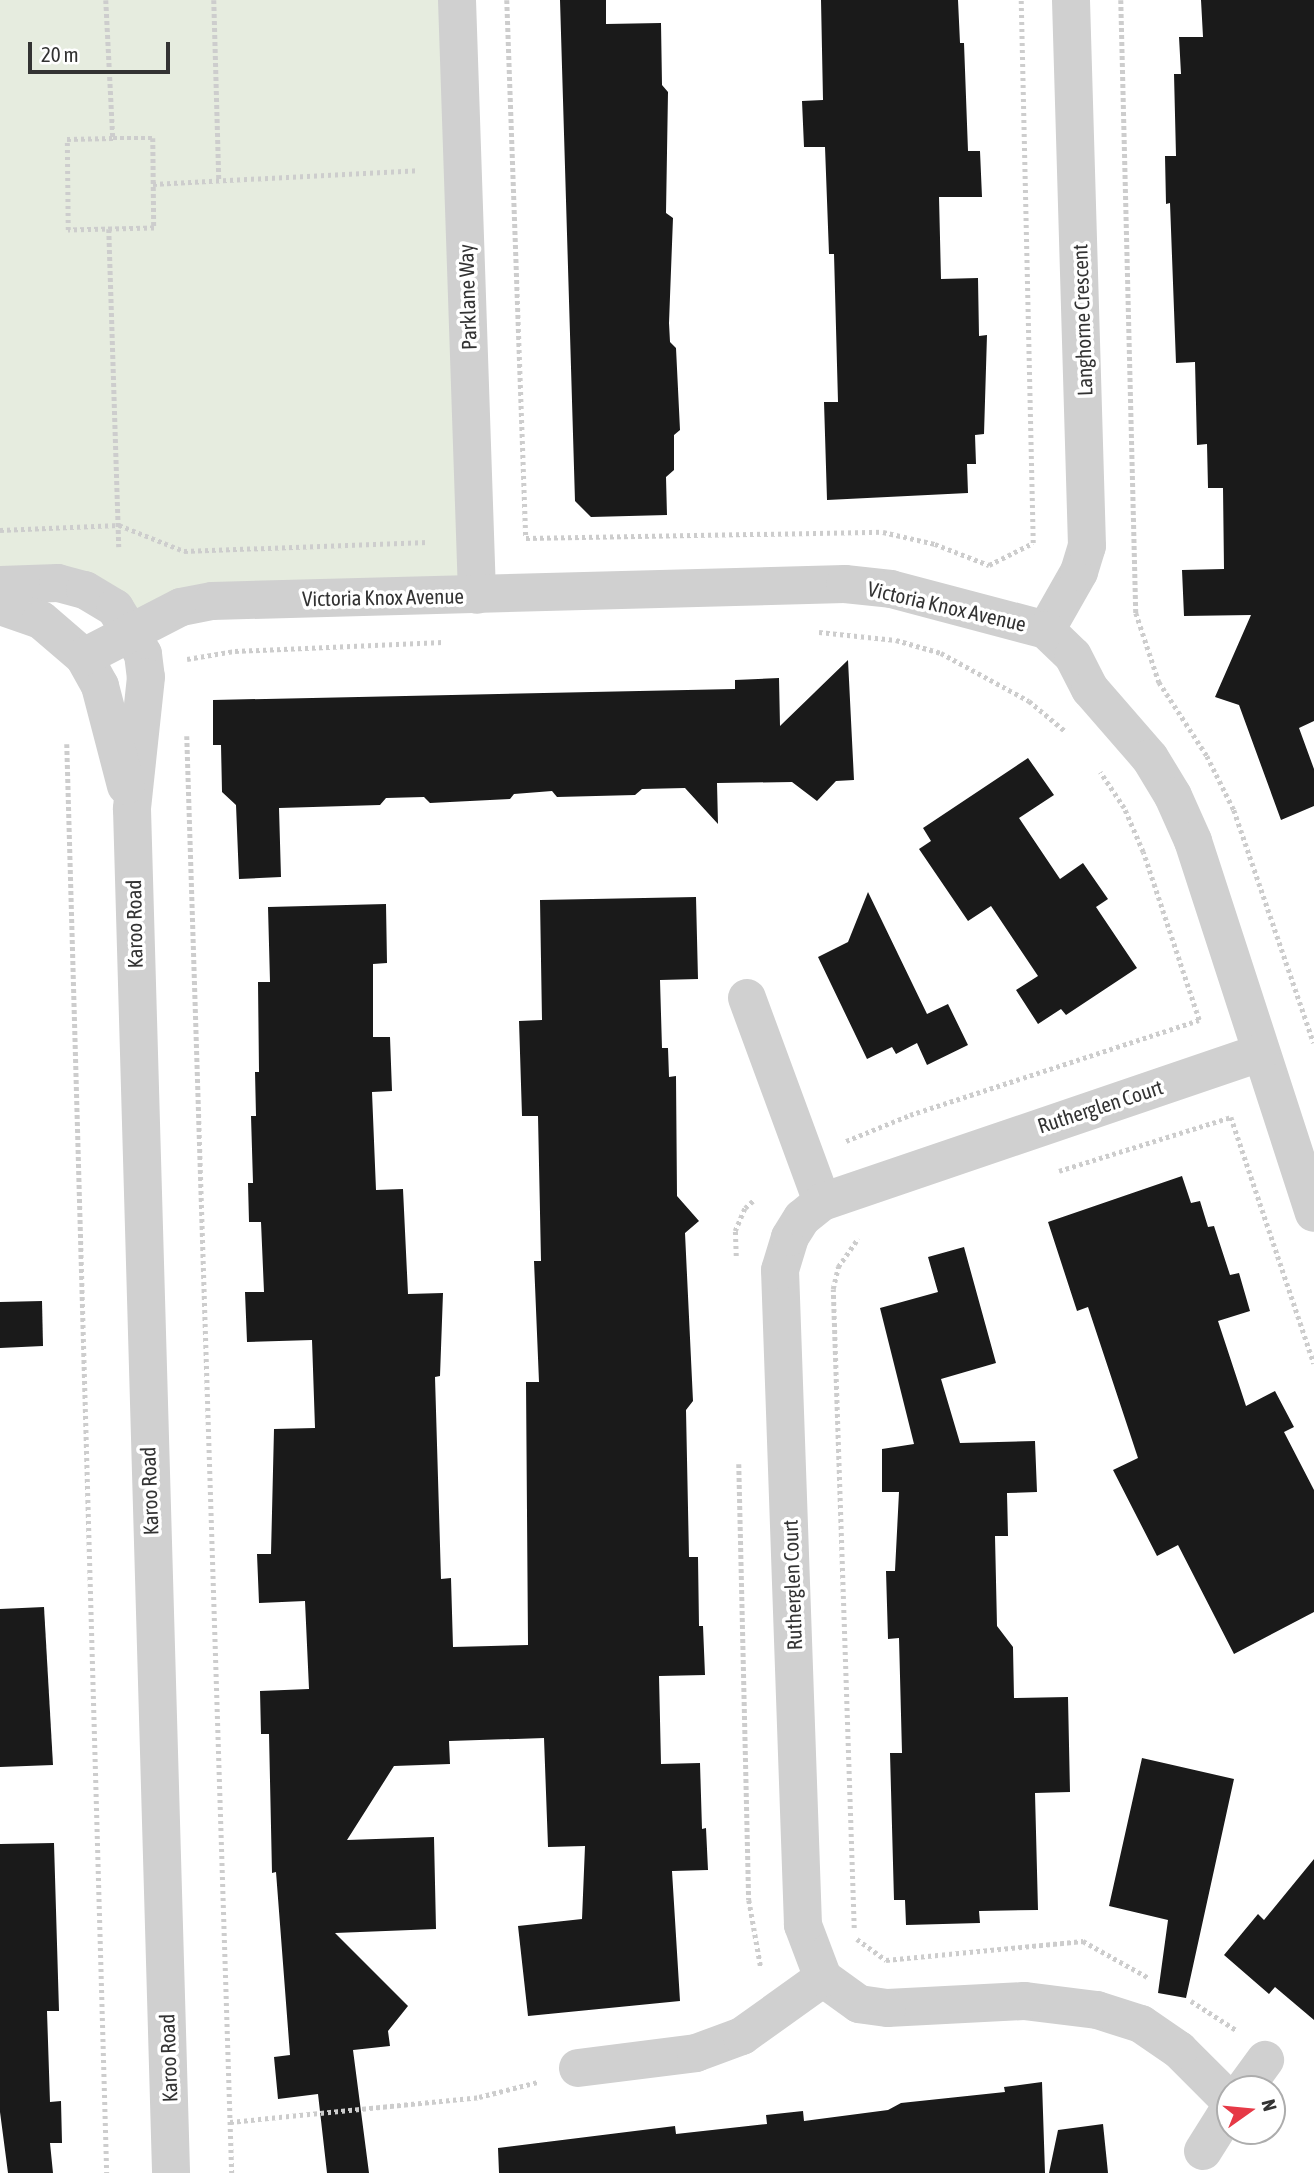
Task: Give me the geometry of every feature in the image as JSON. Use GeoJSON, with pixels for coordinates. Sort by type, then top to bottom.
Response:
{"type":"FeatureCollection","features":[{"type":"Feature","properties":{"kind":"street","name":"Parklane Way"},"geometry":{"type":"LineString","coordinates":[[457,0],[477,595]]}},
{"type":"Feature","properties":{"kind":"street","name":"Langhorne Crescent"},"geometry":{"type":"LineString","coordinates":[[1046,630],[1079,572],[1087,546],[1071,0]]}},
{"type":"Feature","properties":{"kind":"street","name":"Karoo Road"},"geometry":{"type":"LineString","coordinates":[[0,585],[25,581],[85,590],[115,608],[143,654],[146,677],[132,809],[172,2173]]}},
{"type":"Feature","properties":{"kind":"street","name":"Victoria Knox Avenue"},"geometry":{"type":"LineString","coordinates":[[84,657],[181,607],[212,601],[845,584],[891,589],[1046,630],[1073,656],[1090,689],[1150,758],[1173,796],[1193,841],[1314,1213]]}},
{"type":"Feature","properties":{"kind":"street","name":"Karoo Road"},"geometry":{"type":"LineString","coordinates":[[0,606],[41,620],[84,657],[100,686],[132,809]]}},
{"type":"Feature","properties":{"kind":"street"},"geometry":{"type":"LineString","coordinates":[[747,998],[822,1202]]}},
{"type":"Feature","properties":{"kind":"street","name":"Rutherglen Court"},"geometry":{"type":"LineString","coordinates":[[823,1978],[803,1925],[780,1270],[790,1237],[802,1218],[822,1202],[1260,1053]]}},
{"type":"Feature","properties":{"kind":"street"},"geometry":{"type":"LineString","coordinates":[[578,2068],[707,2049],[742,2036],[823,1978],[859,2004],[887,2008],[1024,2001],[1097,2010],[1140,2024],[1179,2050],[1233,2075]]}},
{"type":"Feature","properties":{"kind":"street"},"geometry":{"type":"LineString","coordinates":[[1203,2151],[1216,2130]]}},
{"type":"Feature","properties":{"kind":"path"},"geometry":{"type":"LineString","coordinates":[[106,0],[113,138]]}},
{"type":"Feature","properties":{"kind":"path"},"geometry":{"type":"LineString","coordinates":[[215,0],[219,181]]}},
{"type":"Feature","properties":{"kind":"path"},"geometry":{"type":"LineString","coordinates":[[507,0],[526,538]]}},
{"type":"Feature","properties":{"kind":"path"},"geometry":{"type":"LineString","coordinates":[[1021,0],[1032,543]]}},
{"type":"Feature","properties":{"kind":"path"},"geometry":{"type":"LineString","coordinates":[[1121,0],[1135,587]]}},
{"type":"Feature","properties":{"kind":"path"},"geometry":{"type":"LineString","coordinates":[[113,138],[153,138],[154,228],[68,230],[67,139],[113,138]]}},
{"type":"Feature","properties":{"kind":"path"},"geometry":{"type":"LineString","coordinates":[[153,184],[425,170]]}},
{"type":"Feature","properties":{"kind":"path"},"geometry":{"type":"LineString","coordinates":[[109,229],[119,547]]}},
{"type":"Feature","properties":{"kind":"path"},"geometry":{"type":"LineString","coordinates":[[0,530],[119,525],[184,551],[428,542]]}},
{"type":"Feature","properties":{"kind":"path"},"geometry":{"type":"LineString","coordinates":[[816,632],[896,640],[941,653],[1029,701],[1066,733]]}},
{"type":"Feature","properties":{"kind":"path"},"geometry":{"type":"LineString","coordinates":[[185,673],[185,659],[235,651],[452,642]]}},
{"type":"Feature","properties":{"kind":"path"},"geometry":{"type":"LineString","coordinates":[[187,729],[232,2173]]}},
{"type":"Feature","properties":{"kind":"path"},"geometry":{"type":"LineString","coordinates":[[67,739],[107,2173]]}},
{"type":"Feature","properties":{"kind":"path"},"geometry":{"type":"LineString","coordinates":[[835,1146],[910,1115],[1199,1020],[1143,852],[1124,808],[1094,764]]}},
{"type":"Feature","properties":{"kind":"path"},"geometry":{"type":"LineString","coordinates":[[1055,1173],[1231,1117],[1314,1363]]}},
{"type":"Feature","properties":{"kind":"path"},"geometry":{"type":"LineString","coordinates":[[736,1270],[735,1231],[754,1200]]}},
{"type":"Feature","properties":{"kind":"path"},"geometry":{"type":"LineString","coordinates":[[870,1231],[845,1254],[833,1289],[854,1937],[886,1960],[1083,1941],[1156,1981]]}},
{"type":"Feature","properties":{"kind":"path"},"geometry":{"type":"LineString","coordinates":[[739,1456],[749,1900],[752,1932],[765,1978]]}},
{"type":"Feature","properties":{"kind":"path"},"geometry":{"type":"LineString","coordinates":[[1180,1995],[1237,2031],[1246,2075]]}},
{"type":"Feature","properties":{"kind":"path"},"geometry":{"type":"LineString","coordinates":[[230,2122],[479,2097],[578,2068]]}},
{"type":"Feature","properties":{"kind":"shaded area"},"geometry":{"type":"Polygon","coordinates":[[[0,0],[457,0],[477,595],[212,601],[131,631],[115,608],[0,585],[0,0]]]}},
{"type":"Feature","properties":{"kind":"building"},"geometry":{"type":"Polygon","coordinates":[[[560,0],[606,0],[606,24],[661,23],[662,85],[668,92],[666,213],[673,218],[669,323],[670,342],[676,348],[680,430],[674,435],[674,470],[666,477],[667,515],[591,517],[575,501],[560,0]]]}},
{"type":"Feature","properties":{"kind":"building"},"geometry":{"type":"Polygon","coordinates":[[[821,0],[958,0],[960,43],[964,43],[968,151],[980,151],[982,197],[939,197],[941,279],[978,278],[979,336],[987,335],[984,434],[975,435],[976,464],[967,464],[968,493],[827,500],[824,402],[838,402],[834,254],[829,254],[825,147],[804,147],[802,101],[823,100],[821,0]]]}},
{"type":"Feature","properties":{"kind":"building"},"geometry":{"type":"Polygon","coordinates":[[[1201,0],[1314,0],[1314,721],[1299,728],[1314,769],[1314,806],[1281,820],[1239,705],[1215,697],[1251,615],[1184,616],[1182,570],[1224,569],[1223,488],[1208,488],[1207,444],[1197,445],[1195,362],[1176,363],[1170,203],[1166,204],[1165,156],[1176,156],[1174,74],[1181,74],[1179,37],[1203,37],[1201,0]]]}},
{"type":"Feature","properties":{"kind":"building"},"geometry":{"type":"Polygon","coordinates":[[[848,660],[854,780],[836,781],[817,801],[792,782],[717,783],[718,824],[685,788],[642,789],[635,795],[557,797],[552,791],[514,794],[510,799],[430,803],[424,797],[386,798],[380,805],[279,808],[281,877],[239,879],[236,805],[222,792],[221,745],[213,745],[213,700],[735,689],[735,680],[779,678],[780,726],[848,660]]]}},
{"type":"Feature","properties":{"kind":"building"},"geometry":{"type":"Polygon","coordinates":[[[1028,758],[1054,795],[1019,818],[1060,879],[1083,863],[1108,899],[1096,907],[1137,968],[1066,1015],[1061,1009],[1038,1024],[1016,990],[1038,976],[991,906],[968,921],[919,849],[931,841],[923,828],[1028,758]]]}},
{"type":"Feature","properties":{"kind":"building"},"geometry":{"type":"Polygon","coordinates":[[[868,892],[927,1014],[948,1004],[968,1045],[927,1065],[917,1043],[896,1054],[892,1047],[867,1059],[818,957],[848,942],[868,892]]]}},
{"type":"Feature","properties":{"kind":"building"},"geometry":{"type":"Polygon","coordinates":[[[696,897],[698,979],[660,980],[662,1048],[668,1048],[669,1077],[676,1076],[677,1196],[699,1221],[685,1233],[693,1401],[686,1410],[689,1557],[698,1557],[699,1626],[703,1626],[705,1675],[659,1676],[661,1764],[700,1763],[702,1829],[706,1828],[708,1870],[672,1871],[680,2001],[528,2016],[518,1926],[582,1919],[585,1846],[548,1847],[544,1738],[449,1741],[450,1764],[394,1766],[347,1840],[434,1837],[436,1929],[335,1933],[408,2006],[388,2031],[390,2046],[353,2050],[369,2173],[327,2173],[318,2094],[278,2099],[274,2057],[290,2055],[276,1872],[272,1873],[269,1734],[261,1734],[260,1691],[309,1689],[305,1601],[259,1603],[257,1554],[271,1554],[274,1429],[315,1428],[312,1340],[247,1342],[245,1292],[264,1292],[261,1222],[249,1222],[248,1183],[253,1183],[251,1116],[256,1116],[255,1072],[259,1072],[258,982],[270,982],[268,907],[386,904],[387,963],[373,964],[373,1037],[390,1037],[392,1091],[372,1092],[376,1190],[403,1189],[408,1294],[443,1293],[440,1376],[435,1377],[441,1579],[451,1578],[453,1647],[528,1645],[526,1382],[539,1382],[534,1261],[541,1261],[538,1116],[522,1116],[519,1021],[542,1020],[540,900],[696,897]]]}},
{"type":"Feature","properties":{"kind":"building"},"geometry":{"type":"Polygon","coordinates":[[[1182,1176],[1191,1203],[1200,1201],[1208,1227],[1214,1226],[1230,1275],[1239,1273],[1250,1311],[1218,1321],[1246,1406],[1275,1391],[1294,1427],[1284,1432],[1314,1490],[1314,1612],[1234,1654],[1178,1545],[1157,1556],[1113,1470],[1138,1458],[1088,1307],[1077,1311],[1048,1222],[1182,1176]]]}},
{"type":"Feature","properties":{"kind":"building"},"geometry":{"type":"Polygon","coordinates":[[[964,1247],[996,1363],[941,1379],[960,1443],[1035,1441],[1037,1492],[1007,1493],[1008,1536],[995,1536],[997,1626],[1013,1647],[1014,1698],[1068,1697],[1070,1792],[1035,1793],[1038,1910],[979,1911],[980,1923],[906,1925],[905,1900],[894,1900],[890,1753],[902,1753],[899,1638],[888,1639],[886,1571],[895,1571],[899,1492],[882,1492],[882,1449],[914,1444],[880,1308],[938,1292],[928,1257],[964,1247]]]}},
{"type":"Feature","properties":{"kind":"building"},"geometry":{"type":"Polygon","coordinates":[[[42,1301],[43,1346],[0,1348],[0,1302],[42,1301]]]}},
{"type":"Feature","properties":{"kind":"building"},"geometry":{"type":"Polygon","coordinates":[[[44,1607],[53,1765],[0,1767],[0,1609],[44,1607]]]}},
{"type":"Feature","properties":{"kind":"building"},"geometry":{"type":"Polygon","coordinates":[[[1142,1758],[1234,1779],[1186,1998],[1158,1993],[1168,1920],[1109,1906],[1142,1758]]]}},
{"type":"Feature","properties":{"kind":"building"},"geometry":{"type":"Polygon","coordinates":[[[54,1843],[59,2011],[47,2011],[50,2102],[61,2101],[62,2143],[50,2143],[53,2173],[8,2173],[0,2112],[0,1844],[54,1843]]]}},
{"type":"Feature","properties":{"kind":"building"},"geometry":{"type":"Polygon","coordinates":[[[1314,1859],[1314,2020],[1275,1987],[1269,1994],[1224,1955],[1258,1914],[1264,1920],[1314,1859]]]}},
{"type":"Feature","properties":{"kind":"building"},"geometry":{"type":"Polygon","coordinates":[[[1042,2082],[1045,2173],[499,2173],[498,2148],[675,2126],[676,2134],[767,2124],[766,2115],[803,2111],[804,2121],[888,2110],[901,2103],[1005,2092],[1004,2087],[1042,2082]]]}},
{"type":"Feature","properties":{"kind":"building"},"geometry":{"type":"Polygon","coordinates":[[[1103,2124],[1108,2173],[1049,2173],[1058,2130],[1103,2124]]]}}]}
